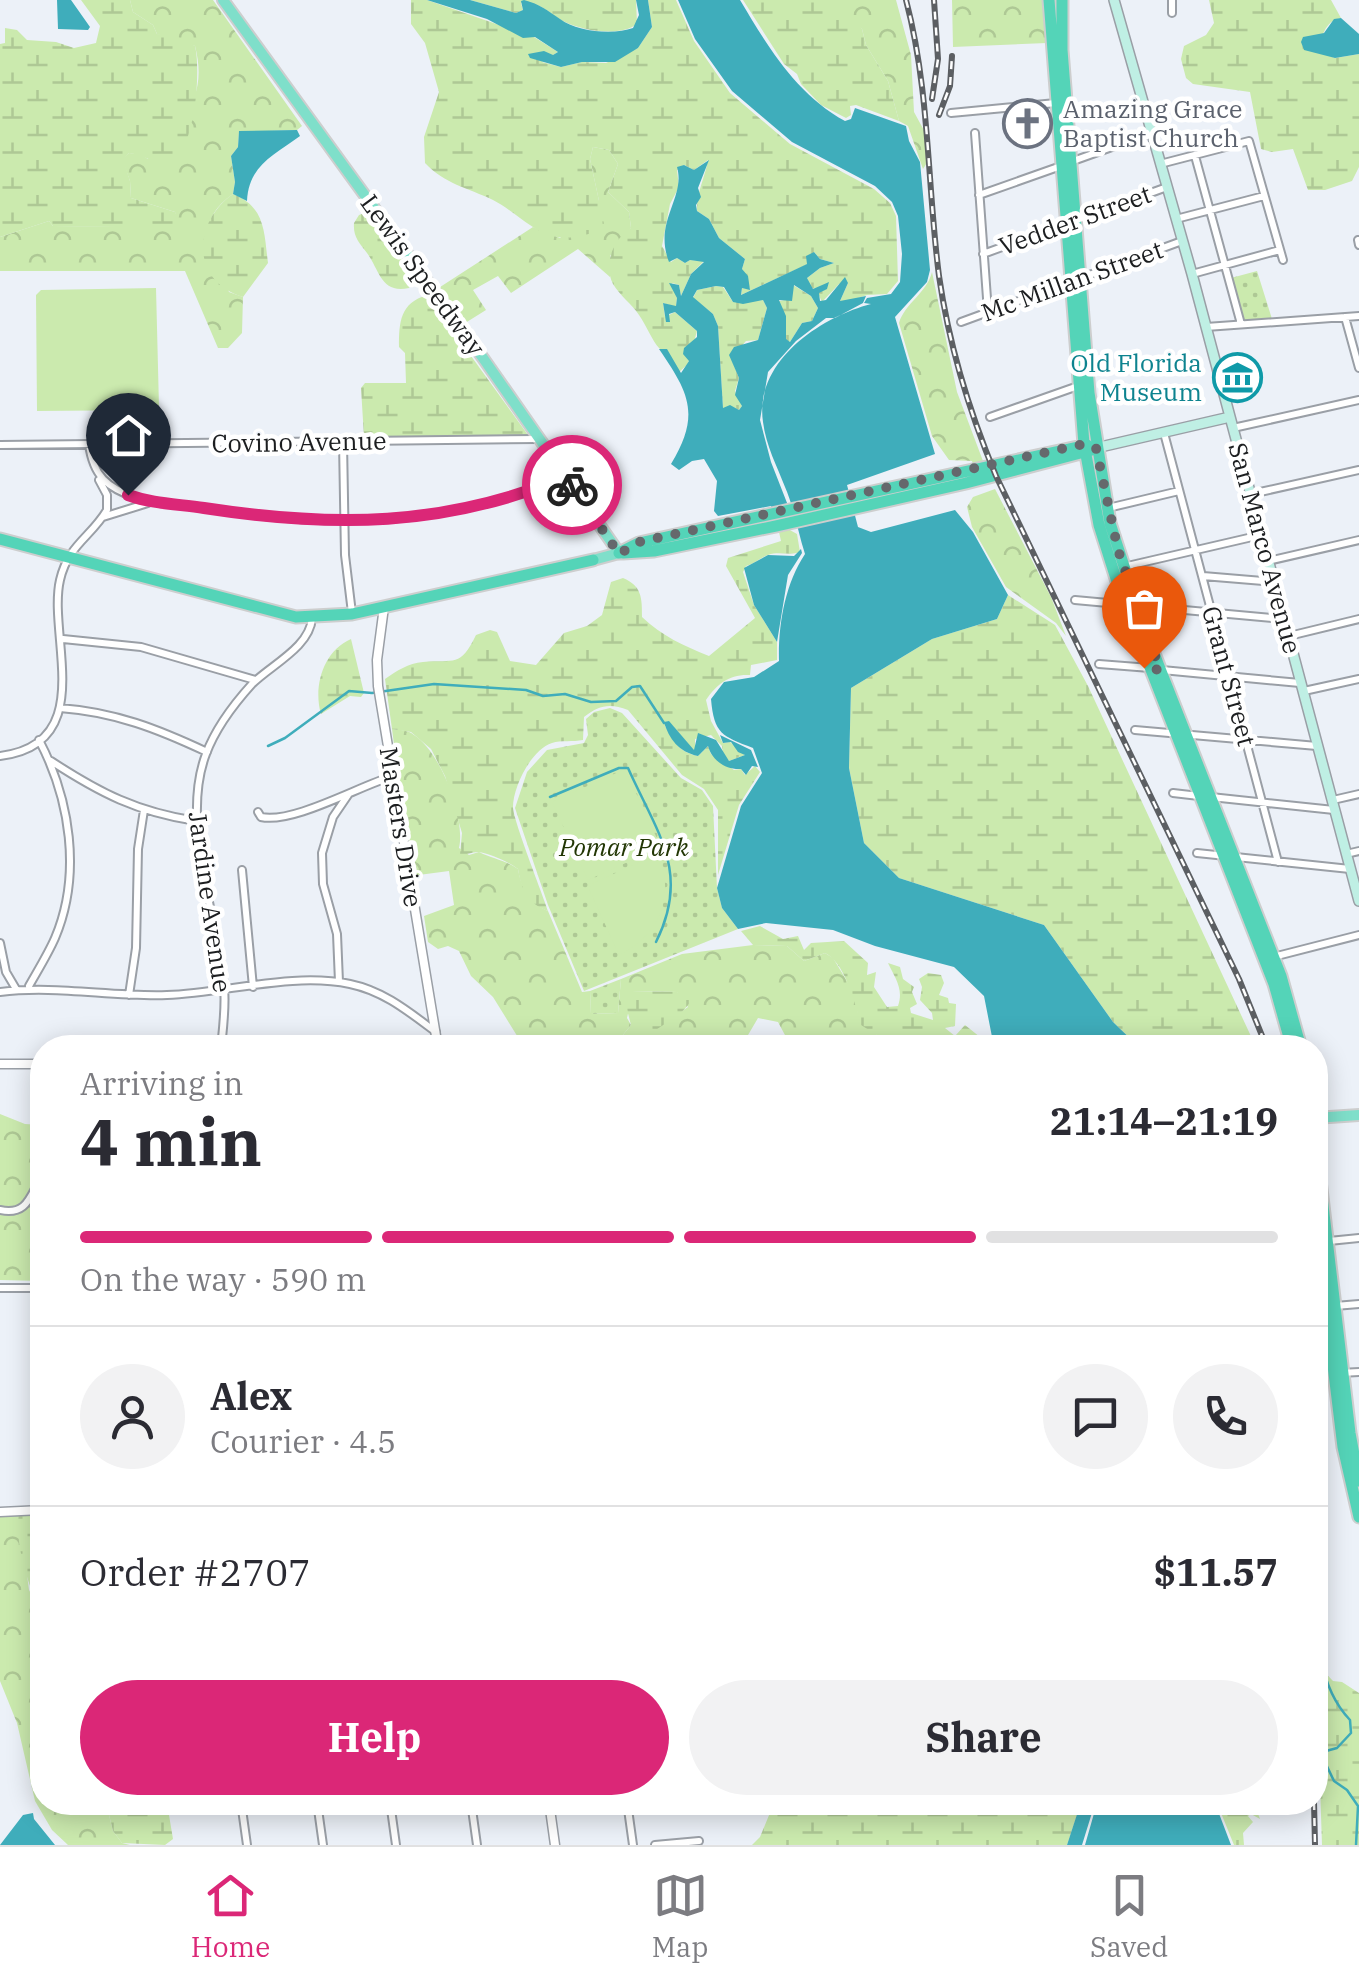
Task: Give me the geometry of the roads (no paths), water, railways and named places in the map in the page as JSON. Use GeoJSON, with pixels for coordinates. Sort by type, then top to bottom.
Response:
{"type":"FeatureCollection","features":[{"type":"Feature","properties":{"kind":"highway"},"geometry":{"type":"LineString","coordinates":[[1049,0],[1066,164]]}},
{"type":"Feature","properties":{"kind":"highway"},"geometry":{"type":"LineString","coordinates":[[1062,0],[1066,164],[1090,482],[1130,605],[1297,1035]]}},
{"type":"Feature","properties":{"kind":"highway"},"geometry":{"type":"LineString","coordinates":[[1075,280],[1079,386],[1088,448],[1107,508],[1118,568]]}},
{"type":"Feature","properties":{"kind":"highway"},"geometry":{"type":"LineString","coordinates":[[860,501],[1041,464],[1088,448]]}},
{"type":"Feature","properties":{"kind":"highway"},"geometry":{"type":"LineString","coordinates":[[619,554],[639,542],[775,520],[1088,448]]}},
{"type":"Feature","properties":{"kind":"highway"},"geometry":{"type":"LineString","coordinates":[[1041,464],[1074,464],[1090,482]]}},
{"type":"Feature","properties":{"kind":"highway"},"geometry":{"type":"LineString","coordinates":[[0,538],[253,608],[312,618],[352,614],[593,560]]}},
{"type":"Feature","properties":{"kind":"highway"},"geometry":{"type":"LineString","coordinates":[[1269,958],[1289,1035]]}},
{"type":"Feature","properties":{"kind":"highway"},"geometry":{"type":"LineString","coordinates":[[1328,1290],[1338,1373],[1359,1481]]}},
{"type":"Feature","properties":{"kind":"highway"},"geometry":{"type":"LineString","coordinates":[[1351,1446],[1359,1516]]}},
{"type":"Feature","properties":{"kind":"main road","name":"Lewis Speedway"},"geometry":{"type":"LineString","coordinates":[[222,0],[619,554]]}},
{"type":"Feature","properties":{"kind":"main road","name":"San Marco Avenue"},"geometry":{"type":"LineString","coordinates":[[1111,0],[1192,274],[1359,902]]}},
{"type":"Feature","properties":{"kind":"main road"},"geometry":{"type":"LineString","coordinates":[[1088,448],[1232,422]]}},
{"type":"Feature","properties":{"kind":"main road"},"geometry":{"type":"LineString","coordinates":[[593,560],[619,554]]}},
{"type":"Feature","properties":{"kind":"main road"},"geometry":{"type":"LineString","coordinates":[[1328,1117],[1359,1116]]}},
{"type":"Feature","properties":{"kind":"street"},"geometry":{"type":"LineString","coordinates":[[1172,0],[1172,13]]}},
{"type":"Feature","properties":{"kind":"street"},"geometry":{"type":"LineString","coordinates":[[951,113],[1057,102]]}},
{"type":"Feature","properties":{"kind":"street"},"geometry":{"type":"LineString","coordinates":[[978,195],[1151,132]]}},
{"type":"Feature","properties":{"kind":"street"},"geometry":{"type":"LineString","coordinates":[[975,133],[988,312]]}},
{"type":"Feature","properties":{"kind":"street"},"geometry":{"type":"LineString","coordinates":[[1160,164],[1249,142],[1283,260]]}},
{"type":"Feature","properties":{"kind":"street"},"geometry":{"type":"LineString","coordinates":[[1195,156],[1241,324]]}},
{"type":"Feature","properties":{"kind":"street","name":"Vedder Street"},"geometry":{"type":"LineString","coordinates":[[983,254],[1167,187]]}},
{"type":"Feature","properties":{"kind":"street"},"geometry":{"type":"LineString","coordinates":[[1176,219],[1264,196]]}},
{"type":"Feature","properties":{"kind":"street","name":"Mc Millan Street"},"geometry":{"type":"LineString","coordinates":[[961,322],[1182,240]]}},
{"type":"Feature","properties":{"kind":"street"},"geometry":{"type":"LineString","coordinates":[[1192,274],[1280,250]]}},
{"type":"Feature","properties":{"kind":"street"},"geometry":{"type":"LineString","coordinates":[[1206,327],[1359,316]]}},
{"type":"Feature","properties":{"kind":"street"},"geometry":{"type":"LineString","coordinates":[[1345,317],[1359,368]]}},
{"type":"Feature","properties":{"kind":"street"},"geometry":{"type":"LineString","coordinates":[[990,416],[1079,386]]}},
{"type":"Feature","properties":{"kind":"street"},"geometry":{"type":"LineString","coordinates":[[1232,422],[1359,400]]}},
{"type":"Feature","properties":{"kind":"street","name":"Grant Street"},"geometry":{"type":"LineString","coordinates":[[1164,433],[1278,862]]}},
{"type":"Feature","properties":{"kind":"street","name":"Covino Avenue"},"geometry":{"type":"LineString","coordinates":[[0,445],[539,439]]}},
{"type":"Feature","properties":{"kind":"street"},"geometry":{"type":"LineString","coordinates":[[343,442],[352,614]]}},
{"type":"Feature","properties":{"kind":"street"},"geometry":{"type":"LineString","coordinates":[[0,756],[24,750],[39,740],[60,708],[62,640],[58,590],[68,557],[102,518],[108,498],[96,475],[89,444]]}},
{"type":"Feature","properties":{"kind":"street"},"geometry":{"type":"LineString","coordinates":[[1250,494],[1359,470]]}},
{"type":"Feature","properties":{"kind":"street"},"geometry":{"type":"LineString","coordinates":[[96,475],[111,487],[156,502],[274,518],[345,522],[401,520],[467,510],[566,477]]}},
{"type":"Feature","properties":{"kind":"street"},"geometry":{"type":"LineString","coordinates":[[1107,508],[1179,491]]}},
{"type":"Feature","properties":{"kind":"street"},"geometry":{"type":"LineString","coordinates":[[102,518],[138,504],[156,502]]}},
{"type":"Feature","properties":{"kind":"street"},"geometry":{"type":"LineString","coordinates":[[1118,568],[1261,536]]}},
{"type":"Feature","properties":{"kind":"street"},"geometry":{"type":"LineString","coordinates":[[1268,560],[1359,540]]}},
{"type":"Feature","properties":{"kind":"street"},"geometry":{"type":"LineString","coordinates":[[1203,576],[1274,582]]}},
{"type":"Feature","properties":{"kind":"street"},"geometry":{"type":"LineString","coordinates":[[1075,600],[1283,619]]}},
{"type":"Feature","properties":{"kind":"street","name":"Masters Drive"},"geometry":{"type":"LineString","coordinates":[[384,607],[379,691],[436,1035]]}},
{"type":"Feature","properties":{"kind":"street","name":"Jardine Avenue"},"geometry":{"type":"LineString","coordinates":[[222,1035],[224,992],[196,821],[198,786],[207,752],[227,714],[256,680],[301,642],[312,618]]}},
{"type":"Feature","properties":{"kind":"street"},"geometry":{"type":"LineString","coordinates":[[1288,636],[1359,619]]}},
{"type":"Feature","properties":{"kind":"street"},"geometry":{"type":"LineString","coordinates":[[62,640],[141,646],[256,680]]}},
{"type":"Feature","properties":{"kind":"street"},"geometry":{"type":"LineString","coordinates":[[1099,664],[1301,687],[1359,679]]}},
{"type":"Feature","properties":{"kind":"street"},"geometry":{"type":"LineString","coordinates":[[60,708],[131,719],[207,752]]}},
{"type":"Feature","properties":{"kind":"street"},"geometry":{"type":"LineString","coordinates":[[1135,730],[1318,746]]}},
{"type":"Feature","properties":{"kind":"street"},"geometry":{"type":"LineString","coordinates":[[28,987],[55,939],[68,877],[65,808],[39,740]]}},
{"type":"Feature","properties":{"kind":"street"},"geometry":{"type":"LineString","coordinates":[[49,759],[105,794],[144,810],[196,821]]}},
{"type":"Feature","properties":{"kind":"street"},"geometry":{"type":"LineString","coordinates":[[259,815],[278,816],[348,795],[393,776]]}},
{"type":"Feature","properties":{"kind":"street"},"geometry":{"type":"LineString","coordinates":[[1173,794],[1263,804],[1333,806],[1359,794]]}},
{"type":"Feature","properties":{"kind":"street"},"geometry":{"type":"LineString","coordinates":[[338,982],[338,934],[323,884],[322,853],[332,817],[348,795]]}},
{"type":"Feature","properties":{"kind":"street"},"geometry":{"type":"LineString","coordinates":[[129,995],[144,810]]}},
{"type":"Feature","properties":{"kind":"street"},"geometry":{"type":"LineString","coordinates":[[1346,854],[1359,852]]}},
{"type":"Feature","properties":{"kind":"street"},"geometry":{"type":"LineString","coordinates":[[1197,853],[1350,869]]}},
{"type":"Feature","properties":{"kind":"street"},"geometry":{"type":"LineString","coordinates":[[242,870],[253,987]]}},
{"type":"Feature","properties":{"kind":"street"},"geometry":{"type":"LineString","coordinates":[[1269,958],[1359,934]]}},
{"type":"Feature","properties":{"kind":"street"},"geometry":{"type":"LineString","coordinates":[[0,944],[6,972],[17,990]]}},
{"type":"Feature","properties":{"kind":"street"},"geometry":{"type":"LineString","coordinates":[[0,992],[28,987],[129,995],[338,982],[372,990],[436,1032]]}},
{"type":"Feature","properties":{"kind":"street"},"geometry":{"type":"LineString","coordinates":[[412,1014],[426,1009],[430,1001]]}},
{"type":"Feature","properties":{"kind":"street"},"geometry":{"type":"LineString","coordinates":[[0,1064],[30,1064]]}},
{"type":"Feature","properties":{"kind":"street"},"geometry":{"type":"LineString","coordinates":[[0,1210],[17,1211],[30,1201]]}},
{"type":"Feature","properties":{"kind":"street"},"geometry":{"type":"LineString","coordinates":[[1328,1241],[1359,1238]]}},
{"type":"Feature","properties":{"kind":"street"},"geometry":{"type":"LineString","coordinates":[[0,1288],[30,1288]]}},
{"type":"Feature","properties":{"kind":"street"},"geometry":{"type":"LineString","coordinates":[[1330,1306],[1359,1304]]}},
{"type":"Feature","properties":{"kind":"street"},"geometry":{"type":"LineString","coordinates":[[1338,1373],[1359,1372]]}},
{"type":"Feature","properties":{"kind":"street"},"geometry":{"type":"LineString","coordinates":[[0,1512],[30,1511]]}},
{"type":"Feature","properties":{"kind":"street"},"geometry":{"type":"LineString","coordinates":[[243,1815],[247,1845]]}},
{"type":"Feature","properties":{"kind":"street"},"geometry":{"type":"LineString","coordinates":[[319,1815],[323,1845]]}},
{"type":"Feature","properties":{"kind":"street"},"geometry":{"type":"LineString","coordinates":[[392,1815],[396,1845]]}},
{"type":"Feature","properties":{"kind":"street"},"geometry":{"type":"LineString","coordinates":[[473,1815],[476,1845]]}},
{"type":"Feature","properties":{"kind":"street"},"geometry":{"type":"LineString","coordinates":[[551,1815],[555,1845]]}},
{"type":"Feature","properties":{"kind":"street"},"geometry":{"type":"LineString","coordinates":[[629,1815],[633,1845]]}},
{"type":"Feature","properties":{"kind":"street"},"geometry":{"type":"LineString","coordinates":[[655,1845],[699,1841]]}},
{"type":"Feature","properties":{"kind":"water"},"geometry":{"type":"Polygon","coordinates":[[[57,0],[71,0],[90,27],[88,30],[58,29],[57,0]]]}},
{"type":"Feature","properties":{"kind":"water"},"geometry":{"type":"Polygon","coordinates":[[[427,0],[470,0],[516,13],[523,10],[524,0],[576,27],[606,32],[633,28],[639,15],[636,0],[648,0],[652,27],[638,48],[615,62],[582,62],[561,67],[530,58],[528,54],[558,52],[535,37],[523,38],[487,19],[427,0]]]}},
{"type":"Feature","properties":{"kind":"water"},"geometry":{"type":"Polygon","coordinates":[[[678,0],[740,0],[773,52],[812,97],[845,121],[851,119],[855,108],[906,126],[920,162],[930,270],[927,282],[895,317],[935,454],[847,485],[858,527],[871,532],[955,510],[973,532],[1008,595],[997,619],[932,639],[851,688],[849,768],[864,843],[899,878],[1044,925],[1113,1022],[1127,1035],[992,1035],[984,996],[954,967],[875,946],[833,930],[766,923],[738,929],[722,908],[717,888],[741,806],[762,773],[753,748],[717,727],[711,699],[724,682],[754,677],[779,661],[784,605],[805,554],[767,439],[763,400],[780,361],[795,345],[832,319],[871,304],[864,303],[867,298],[891,294],[900,282],[902,254],[898,216],[892,202],[875,186],[792,142],[732,91],[695,39],[678,0]]]}},
{"type":"Feature","properties":{"kind":"water"},"geometry":{"type":"Polygon","coordinates":[[[1341,18],[1359,34],[1359,54],[1335,58],[1304,50],[1303,37],[1324,33],[1334,19],[1341,18]]]}},
{"type":"Feature","properties":{"kind":"water"},"geometry":{"type":"Polygon","coordinates":[[[297,130],[300,136],[272,156],[252,178],[247,201],[233,194],[231,156],[238,147],[239,131],[297,130]]]}},
{"type":"Feature","properties":{"kind":"water"},"geometry":{"type":"Polygon","coordinates":[[[709,160],[698,188],[701,197],[697,211],[709,219],[719,238],[745,259],[742,269],[748,276],[750,290],[742,288],[741,295],[807,264],[806,256],[814,252],[820,259],[834,263],[807,278],[813,289],[829,282],[827,289],[819,293],[820,301],[826,300],[845,277],[848,283],[840,301],[866,296],[863,303],[835,318],[826,318],[796,341],[768,372],[760,420],[789,508],[773,512],[771,506],[718,516],[714,511],[717,481],[704,459],[692,461],[679,470],[671,464],[686,431],[688,404],[678,378],[659,349],[667,349],[681,373],[689,361],[683,354],[684,348],[697,337],[697,331],[675,312],[669,314],[670,322],[666,322],[663,303],[676,306],[677,298],[669,283],[679,285],[681,296],[691,274],[704,262],[685,263],[677,258],[669,262],[665,234],[679,178],[677,167],[684,165],[694,170],[709,160]],[[794,285],[792,301],[779,300],[786,316],[786,339],[790,342],[802,323],[812,321],[818,308],[811,296],[794,285]],[[724,287],[697,290],[693,297],[713,314],[718,326],[723,408],[730,405],[739,410],[742,406],[735,395],[739,378],[729,355],[734,347],[758,340],[767,308],[763,300],[733,302],[724,287]]]}},
{"type":"Feature","properties":{"kind":"water"},"geometry":{"type":"Polygon","coordinates":[[[801,549],[788,575],[777,642],[754,605],[744,568],[768,555],[794,556],[801,549]]]}},
{"type":"Feature","properties":{"kind":"water"},"geometry":{"type":"Polygon","coordinates":[[[669,721],[694,750],[698,733],[716,740],[729,761],[745,755],[731,742],[723,743],[720,735],[751,750],[758,767],[752,766],[746,775],[741,769],[720,763],[708,746],[698,756],[685,751],[669,734],[664,722],[669,721]]]}},
{"type":"Feature","properties":{"kind":"water"},"geometry":{"type":"Polygon","coordinates":[[[23,1815],[33,1815],[55,1845],[0,1845],[23,1815]]]}},
{"type":"Feature","properties":{"kind":"water"},"geometry":{"type":"Polygon","coordinates":[[[1077,1815],[1091,1815],[1082,1845],[1067,1845],[1077,1815]]]}},
{"type":"Feature","properties":{"kind":"water"},"geometry":{"type":"Polygon","coordinates":[[[1094,1815],[1220,1815],[1231,1845],[1085,1845],[1094,1815]]]}},
{"type":"Feature","properties":{"kind":"waterway"},"geometry":{"type":"LineString","coordinates":[[268,746],[349,691],[372,693],[434,684],[526,690],[543,696],[565,694],[591,702],[616,701],[632,687],[640,686],[664,723]]}},
{"type":"Feature","properties":{"kind":"waterway"},"geometry":{"type":"LineString","coordinates":[[550,797],[619,768],[628,768],[659,833],[670,873],[666,917],[656,942]]}},
{"type":"Feature","properties":{"kind":"waterway"},"geometry":{"type":"LineString","coordinates":[[1328,1683],[1350,1720],[1351,1733],[1337,1748],[1328,1750]]}},
{"type":"Feature","properties":{"kind":"waterway"},"geometry":{"type":"LineString","coordinates":[[1328,1768],[1334,1781],[1347,1790],[1358,1806],[1356,1845]]}},
{"type":"Feature","properties":{"kind":"railway"},"geometry":{"type":"LineString","coordinates":[[906,0],[920,68],[943,302],[977,427],[996,476],[1239,979],[1262,1035]]}},
{"type":"Feature","properties":{"kind":"railway"},"geometry":{"type":"LineString","coordinates":[[932,99],[938,59],[934,0]]}},
{"type":"Feature","properties":{"kind":"railway"},"geometry":{"type":"LineString","coordinates":[[939,115],[950,86],[952,56]]}},
{"type":"Feature","properties":{"kind":"railway"},"geometry":{"type":"LineString","coordinates":[[1314,1815],[1315,1845]]}},
{"type":"Feature","properties":{"kind":"place","name":"Amazing Grace Baptist Church"},"geometry":{"type":"Point","coordinates":[1028,123]}},
{"type":"Feature","properties":{"kind":"place","name":"Old Florida Museum"},"geometry":{"type":"Point","coordinates":[1237,377]}},
{"type":"Feature","properties":{"kind":"park label","name":"Pomar Park"},"geometry":{"type":"Point","coordinates":[624,847]}}]}
